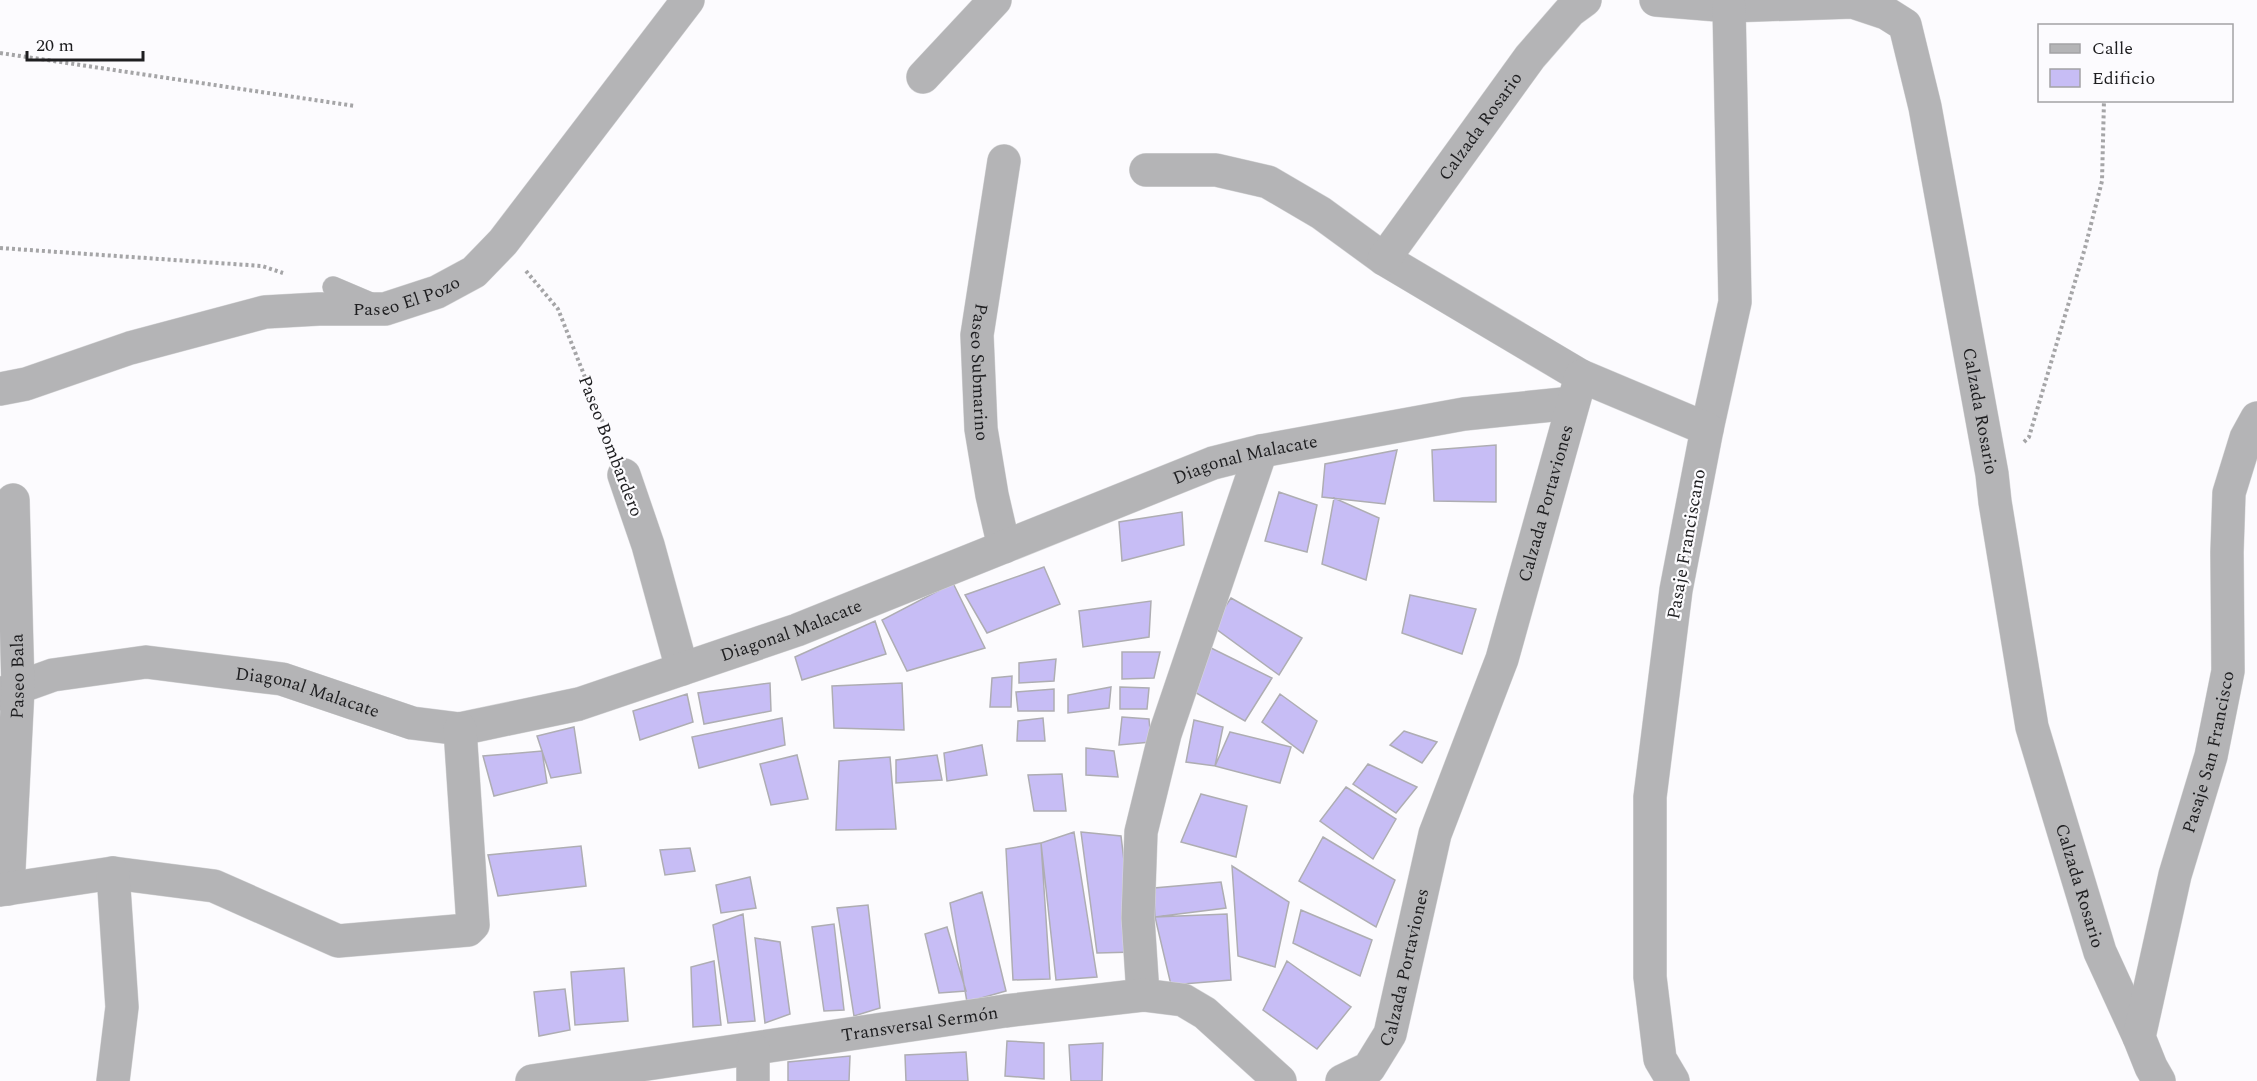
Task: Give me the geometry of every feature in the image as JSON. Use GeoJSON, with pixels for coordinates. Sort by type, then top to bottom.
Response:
{"type":"FeatureCollection","features":[{"type":"Feature","properties":{"kind":"street","name":"Paseo El Pozo"},"geometry":{"type":"LineString","coordinates":[[0,389],[26,384],[130,348],[265,312],[385,309],[437,292],[474,272],[503,242],[688,0]]}},
{"type":"Feature","properties":{"kind":"street"},"geometry":{"type":"LineString","coordinates":[[923,77],[995,0]]}},
{"type":"Feature","properties":{"kind":"street","name":"Calzada Rosario"},"geometry":{"type":"LineString","coordinates":[[1383,259],[1530,57],[1570,11],[1585,0]]}},
{"type":"Feature","properties":{"kind":"street","name":"Calzada Rosario"},"geometry":{"type":"LineString","coordinates":[[1656,0],[1730,6],[1853,2],[1886,13],[1905,25],[1925,107],[1992,474],[2032,727],[2100,952],[2139,1037]]}},
{"type":"Feature","properties":{"kind":"street","name":"Pasaje Franciscano"},"geometry":{"type":"LineString","coordinates":[[1673,1081],[1660,1059],[1650,977],[1650,797],[1676,590],[1707,429],[1735,302],[1730,6]]}},
{"type":"Feature","properties":{"kind":"street","name":"Paseo Submarino"},"geometry":{"type":"LineString","coordinates":[[1004,161],[977,335],[981,429],[992,495],[1004,547]]}},
{"type":"Feature","properties":{"kind":"street"},"geometry":{"type":"LineString","coordinates":[[1146,170],[1216,170],[1268,182],[1321,213],[1383,259],[1577,389]]}},
{"type":"Feature","properties":{"kind":"street","name":"Diagonal Malacate"},"geometry":{"type":"LineString","coordinates":[[9,691],[53,675],[146,662],[282,679],[412,723],[460,729],[579,704],[797,630],[1213,463],[1261,451],[1464,414],[1577,389],[1707,429]]}},
{"type":"Feature","properties":{"kind":"street","name":"Calzada Portaviones"},"geometry":{"type":"LineString","coordinates":[[1342,1081],[1369,1068],[1390,1034],[1436,834],[1502,659],[1577,389]]}},
{"type":"Feature","properties":{"kind":"street","name":"Pasaje San Francisco"},"geometry":{"type":"LineString","coordinates":[[2139,1037],[2175,875],[2211,756],[2228,671],[2229,493],[2246,438],[2257,417]]}},
{"type":"Feature","properties":{"kind":"street"},"geometry":{"type":"LineString","coordinates":[[1143,994],[1138,918],[1141,832],[1165,734],[1261,451]]}},
{"type":"Feature","properties":{"kind":"street","name":"Paseo Bombardero"},"geometry":{"type":"LineString","coordinates":[[624,475],[648,545],[681,669]]}},
{"type":"Feature","properties":{"kind":"street","name":"Paseo Bala"},"geometry":{"type":"LineString","coordinates":[[4,889],[13,500]]}},
{"type":"Feature","properties":{"kind":"street"},"geometry":{"type":"LineString","coordinates":[[4,889],[113,873],[214,886],[338,941],[468,930],[472,925],[460,729]]}},
{"type":"Feature","properties":{"kind":"street"},"geometry":{"type":"LineString","coordinates":[[113,873],[122,1007],[113,1081]]}},
{"type":"Feature","properties":{"kind":"street","name":"Transversal Sermón"},"geometry":{"type":"LineString","coordinates":[[532,1081],[1005,1011],[1143,994],[1183,1000],[1205,1013],[1280,1081]]}},
{"type":"Feature","properties":{"kind":"street"},"geometry":{"type":"LineString","coordinates":[[2139,1037],[2159,1081]]}},
{"type":"Feature","properties":{"kind":"street"},"geometry":{"type":"LineString","coordinates":[[753,1049],[753,1081]]}},
{"type":"Feature","properties":{"kind":"lane"},"geometry":{"type":"LineString","coordinates":[[333,287],[385,309]]}},
{"type":"Feature","properties":{"kind":"path"},"geometry":{"type":"LineString","coordinates":[[0,52],[355,106]]}},
{"type":"Feature","properties":{"kind":"path"},"geometry":{"type":"LineString","coordinates":[[1992,474],[2029,437],[2085,248],[2102,180],[2104,102]]}},
{"type":"Feature","properties":{"kind":"path","name":"Paseo Bombardero"},"geometry":{"type":"LineString","coordinates":[[503,242],[558,309],[624,475]]}},
{"type":"Feature","properties":{"kind":"path"},"geometry":{"type":"LineString","coordinates":[[0,248],[262,266],[333,287]]}},
{"type":"Feature","properties":{"kind":"building"},"geometry":{"type":"Polygon","coordinates":[[[1496,445],[1496,502],[1434,501],[1432,450],[1496,445]]]}},
{"type":"Feature","properties":{"kind":"building"},"geometry":{"type":"Polygon","coordinates":[[[1397,450],[1385,504],[1322,497],[1325,464],[1397,450]]]}},
{"type":"Feature","properties":{"kind":"building"},"geometry":{"type":"Polygon","coordinates":[[[1279,492],[1317,505],[1307,552],[1265,541],[1279,492]]]}},
{"type":"Feature","properties":{"kind":"building"},"geometry":{"type":"Polygon","coordinates":[[[1334,498],[1379,518],[1366,580],[1322,564],[1334,498]]]}},
{"type":"Feature","properties":{"kind":"building"},"geometry":{"type":"Polygon","coordinates":[[[1182,512],[1184,545],[1122,561],[1119,522],[1182,512]]]}},
{"type":"Feature","properties":{"kind":"building"},"geometry":{"type":"Polygon","coordinates":[[[1044,567],[1060,604],[987,633],[965,595],[1044,567]]]}},
{"type":"Feature","properties":{"kind":"building"},"geometry":{"type":"Polygon","coordinates":[[[953,583],[985,648],[907,671],[882,620],[953,583]]]}},
{"type":"Feature","properties":{"kind":"building"},"geometry":{"type":"Polygon","coordinates":[[[1410,595],[1476,609],[1462,654],[1402,633],[1410,595]]]}},
{"type":"Feature","properties":{"kind":"building"},"geometry":{"type":"Polygon","coordinates":[[[1231,598],[1302,638],[1279,675],[1212,626],[1231,598]]]}},
{"type":"Feature","properties":{"kind":"building"},"geometry":{"type":"Polygon","coordinates":[[[1151,601],[1149,637],[1083,647],[1079,611],[1151,601]]]}},
{"type":"Feature","properties":{"kind":"building"},"geometry":{"type":"Polygon","coordinates":[[[875,621],[886,654],[802,680],[795,657],[875,621]]]}},
{"type":"Feature","properties":{"kind":"building"},"geometry":{"type":"Polygon","coordinates":[[[1205,645],[1272,678],[1245,721],[1184,686],[1205,645]]]}},
{"type":"Feature","properties":{"kind":"building"},"geometry":{"type":"Polygon","coordinates":[[[1122,652],[1160,652],[1154,678],[1122,679],[1122,652]]]}},
{"type":"Feature","properties":{"kind":"building"},"geometry":{"type":"Polygon","coordinates":[[[1056,659],[1054,681],[1019,683],[1019,663],[1056,659]]]}},
{"type":"Feature","properties":{"kind":"building"},"geometry":{"type":"Polygon","coordinates":[[[1012,676],[1011,707],[990,707],[992,678],[1012,676]]]}},
{"type":"Feature","properties":{"kind":"building"},"geometry":{"type":"Polygon","coordinates":[[[770,683],[771,711],[704,724],[698,693],[770,683]]]}},
{"type":"Feature","properties":{"kind":"building"},"geometry":{"type":"Polygon","coordinates":[[[902,683],[904,730],[834,728],[832,686],[902,683]]]}},
{"type":"Feature","properties":{"kind":"building"},"geometry":{"type":"Polygon","coordinates":[[[1111,687],[1109,708],[1068,713],[1068,695],[1111,687]]]}},
{"type":"Feature","properties":{"kind":"building"},"geometry":{"type":"Polygon","coordinates":[[[1120,687],[1149,688],[1147,709],[1120,709],[1120,687]]]}},
{"type":"Feature","properties":{"kind":"building"},"geometry":{"type":"Polygon","coordinates":[[[1054,689],[1054,711],[1018,711],[1016,692],[1054,689]]]}},
{"type":"Feature","properties":{"kind":"building"},"geometry":{"type":"Polygon","coordinates":[[[687,694],[693,722],[640,740],[633,711],[687,694]]]}},
{"type":"Feature","properties":{"kind":"building"},"geometry":{"type":"Polygon","coordinates":[[[1280,694],[1317,721],[1303,753],[1262,722],[1280,694]]]}},
{"type":"Feature","properties":{"kind":"building"},"geometry":{"type":"Polygon","coordinates":[[[1122,717],[1149,719],[1151,742],[1119,745],[1122,717]]]}},
{"type":"Feature","properties":{"kind":"building"},"geometry":{"type":"Polygon","coordinates":[[[782,718],[785,745],[699,768],[692,737],[782,718]]]}},
{"type":"Feature","properties":{"kind":"building"},"geometry":{"type":"Polygon","coordinates":[[[1043,718],[1045,741],[1017,741],[1018,721],[1043,718]]]}},
{"type":"Feature","properties":{"kind":"building"},"geometry":{"type":"Polygon","coordinates":[[[1194,720],[1223,727],[1215,766],[1186,762],[1194,720]]]}},
{"type":"Feature","properties":{"kind":"building"},"geometry":{"type":"Polygon","coordinates":[[[574,727],[581,773],[551,778],[537,736],[574,727]]]}},
{"type":"Feature","properties":{"kind":"building"},"geometry":{"type":"Polygon","coordinates":[[[1404,731],[1437,742],[1422,763],[1390,745],[1404,731]]]}},
{"type":"Feature","properties":{"kind":"building"},"geometry":{"type":"Polygon","coordinates":[[[1230,732],[1291,747],[1280,783],[1215,766],[1230,732]]]}},
{"type":"Feature","properties":{"kind":"building"},"geometry":{"type":"Polygon","coordinates":[[[982,745],[987,775],[947,781],[944,753],[982,745]]]}},
{"type":"Feature","properties":{"kind":"building"},"geometry":{"type":"Polygon","coordinates":[[[1086,748],[1114,751],[1118,777],[1086,775],[1086,748]]]}},
{"type":"Feature","properties":{"kind":"building"},"geometry":{"type":"Polygon","coordinates":[[[542,751],[547,783],[494,796],[483,756],[542,751]]]}},
{"type":"Feature","properties":{"kind":"building"},"geometry":{"type":"Polygon","coordinates":[[[797,755],[808,799],[771,805],[760,764],[797,755]]]}},
{"type":"Feature","properties":{"kind":"building"},"geometry":{"type":"Polygon","coordinates":[[[937,755],[942,780],[896,783],[896,760],[937,755]]]}},
{"type":"Feature","properties":{"kind":"building"},"geometry":{"type":"Polygon","coordinates":[[[890,757],[896,829],[836,830],[839,761],[890,757]]]}},
{"type":"Feature","properties":{"kind":"building"},"geometry":{"type":"Polygon","coordinates":[[[1368,764],[1417,787],[1396,813],[1353,784],[1368,764]]]}},
{"type":"Feature","properties":{"kind":"building"},"geometry":{"type":"Polygon","coordinates":[[[1062,774],[1066,811],[1034,811],[1028,775],[1062,774]]]}},
{"type":"Feature","properties":{"kind":"building"},"geometry":{"type":"Polygon","coordinates":[[[1346,787],[1396,819],[1373,859],[1320,821],[1346,787]]]}},
{"type":"Feature","properties":{"kind":"building"},"geometry":{"type":"Polygon","coordinates":[[[1201,794],[1247,806],[1236,857],[1181,842],[1201,794]]]}},
{"type":"Feature","properties":{"kind":"building"},"geometry":{"type":"Polygon","coordinates":[[[1074,832],[1097,977],[1056,980],[1041,843],[1074,832]]]}},
{"type":"Feature","properties":{"kind":"building"},"geometry":{"type":"Polygon","coordinates":[[[1081,832],[1121,836],[1135,952],[1097,953],[1081,832]]]}},
{"type":"Feature","properties":{"kind":"building"},"geometry":{"type":"Polygon","coordinates":[[[1323,837],[1395,880],[1376,927],[1299,881],[1323,837]]]}},
{"type":"Feature","properties":{"kind":"building"},"geometry":{"type":"Polygon","coordinates":[[[1041,843],[1050,979],[1013,980],[1006,849],[1041,843]]]}},
{"type":"Feature","properties":{"kind":"building"},"geometry":{"type":"Polygon","coordinates":[[[581,846],[586,886],[498,896],[488,855],[581,846]]]}},
{"type":"Feature","properties":{"kind":"building"},"geometry":{"type":"Polygon","coordinates":[[[690,848],[695,871],[665,875],[660,850],[690,848]]]}},
{"type":"Feature","properties":{"kind":"building"},"geometry":{"type":"Polygon","coordinates":[[[1232,866],[1289,902],[1275,967],[1238,956],[1232,866]]]}},
{"type":"Feature","properties":{"kind":"building"},"geometry":{"type":"Polygon","coordinates":[[[750,877],[756,908],[721,913],[716,885],[750,877]]]}},
{"type":"Feature","properties":{"kind":"building"},"geometry":{"type":"Polygon","coordinates":[[[1221,882],[1226,908],[1155,917],[1154,888],[1221,882]]]}},
{"type":"Feature","properties":{"kind":"building"},"geometry":{"type":"Polygon","coordinates":[[[982,892],[1006,991],[967,1002],[950,903],[982,892]]]}},
{"type":"Feature","properties":{"kind":"building"},"geometry":{"type":"Polygon","coordinates":[[[868,905],[880,1008],[854,1016],[837,908],[868,905]]]}},
{"type":"Feature","properties":{"kind":"building"},"geometry":{"type":"Polygon","coordinates":[[[1301,910],[1372,940],[1360,976],[1293,943],[1301,910]]]}},
{"type":"Feature","properties":{"kind":"building"},"geometry":{"type":"Polygon","coordinates":[[[743,914],[755,1021],[728,1023],[713,925],[743,914]]]}},
{"type":"Feature","properties":{"kind":"building"},"geometry":{"type":"Polygon","coordinates":[[[1227,914],[1231,980],[1171,985],[1155,917],[1227,914]]]}},
{"type":"Feature","properties":{"kind":"building"},"geometry":{"type":"Polygon","coordinates":[[[834,924],[844,1010],[824,1011],[812,927],[834,924]]]}},
{"type":"Feature","properties":{"kind":"building"},"geometry":{"type":"Polygon","coordinates":[[[947,927],[966,991],[939,993],[925,934],[947,927]]]}},
{"type":"Feature","properties":{"kind":"building"},"geometry":{"type":"Polygon","coordinates":[[[755,938],[780,942],[790,1014],[765,1023],[755,938]]]}},
{"type":"Feature","properties":{"kind":"building"},"geometry":{"type":"Polygon","coordinates":[[[714,961],[721,1025],[693,1027],[691,967],[714,961]]]}},
{"type":"Feature","properties":{"kind":"building"},"geometry":{"type":"Polygon","coordinates":[[[1287,961],[1351,1007],[1317,1049],[1263,1010],[1287,961]]]}},
{"type":"Feature","properties":{"kind":"building"},"geometry":{"type":"Polygon","coordinates":[[[624,968],[628,1021],[575,1025],[571,972],[624,968]]]}},
{"type":"Feature","properties":{"kind":"building"},"geometry":{"type":"Polygon","coordinates":[[[565,989],[570,1030],[539,1036],[534,992],[565,989]]]}},
{"type":"Feature","properties":{"kind":"building"},"geometry":{"type":"Polygon","coordinates":[[[1007,1041],[1044,1043],[1044,1079],[1005,1076],[1007,1041]]]}},
{"type":"Feature","properties":{"kind":"building"},"geometry":{"type":"Polygon","coordinates":[[[1103,1043],[1102,1081],[1071,1081],[1069,1045],[1103,1043]]]}},
{"type":"Feature","properties":{"kind":"building"},"geometry":{"type":"Polygon","coordinates":[[[966,1052],[968,1081],[906,1081],[905,1055],[966,1052]]]}},
{"type":"Feature","properties":{"kind":"building"},"geometry":{"type":"Polygon","coordinates":[[[850,1056],[849,1081],[788,1081],[788,1062],[850,1056]]]}}]}
